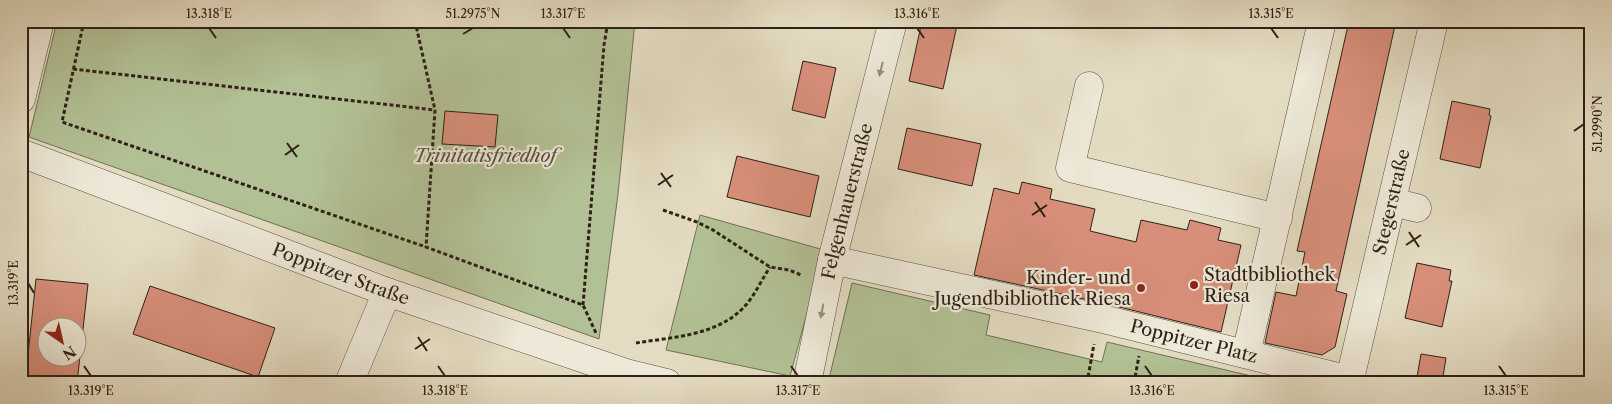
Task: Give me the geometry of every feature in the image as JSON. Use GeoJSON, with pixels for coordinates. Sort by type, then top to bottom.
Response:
{"type":"FeatureCollection","features":[{"type":"Feature","properties":{"kind":"street"},"geometry":{"type":"LineString","coordinates":[[21,99],[40,21]]}},
{"type":"Feature","properties":{"kind":"street","name":"Felgenhauerstraße"},"geometry":{"type":"LineString","coordinates":[[807,383],[830,273],[893,21]]}},
{"type":"Feature","properties":{"kind":"street"},"geometry":{"type":"LineString","coordinates":[[1246,354],[1322,21]]}},
{"type":"Feature","properties":{"kind":"street","name":"Stegerstraße"},"geometry":{"type":"LineString","coordinates":[[1350,381],[1405,205],[1434,21]]}},
{"type":"Feature","properties":{"kind":"street"},"geometry":{"type":"LineString","coordinates":[[1089,86],[1070,168],[1278,218]]}},
{"type":"Feature","properties":{"kind":"street","name":"Poppitzer Straße"},"geometry":{"type":"LineString","coordinates":[[21,153],[387,292],[626,373],[666,383]]}},
{"type":"Feature","properties":{"kind":"street","name":"Poppitzer Platz"},"geometry":{"type":"LineString","coordinates":[[830,273],[1099,318],[1350,381]]}},
{"type":"Feature","properties":{"kind":"street"},"geometry":{"type":"LineString","coordinates":[[349,383],[387,292]]}},
{"type":"Feature","properties":{"kind":"path"},"geometry":{"type":"LineString","coordinates":[[84,21],[62,122],[426,247],[583,305]]}},
{"type":"Feature","properties":{"kind":"path"},"geometry":{"type":"LineString","coordinates":[[415,21],[435,110],[426,247]]}},
{"type":"Feature","properties":{"kind":"path"},"geometry":{"type":"LineString","coordinates":[[599,339],[583,305],[603,55],[608,21]]}},
{"type":"Feature","properties":{"kind":"path"},"geometry":{"type":"LineString","coordinates":[[73,69],[435,110]]}},
{"type":"Feature","properties":{"kind":"path"},"geometry":{"type":"LineString","coordinates":[[663,210],[713,230],[770,267],[830,273]]}},
{"type":"Feature","properties":{"kind":"path"},"geometry":{"type":"LineString","coordinates":[[636,343],[693,333],[723,324],[745,306],[770,267]]}},
{"type":"Feature","properties":{"kind":"path"},"geometry":{"type":"LineString","coordinates":[[1099,318],[1087,381],[1104,383]]}},
{"type":"Feature","properties":{"kind":"green space","name":"Trinitatisfriedhof"},"geometry":{"type":"Polygon","coordinates":[[[57,21],[635,21],[618,194],[599,339],[29,137],[57,21]]]}},
{"type":"Feature","properties":{"kind":"green space"},"geometry":{"type":"Polygon","coordinates":[[[700,215],[824,250],[790,376],[666,350],[700,215]]]}},
{"type":"Feature","properties":{"kind":"green space"},"geometry":{"type":"Polygon","coordinates":[[[852,283],[990,315],[986,335],[1102,362],[1107,342],[1281,383],[828,383],[852,283]]]}},
{"type":"Feature","properties":{"kind":"building"},"geometry":{"type":"Polygon","coordinates":[[[922,21],[958,21],[943,89],[909,81],[922,21]]]}},
{"type":"Feature","properties":{"kind":"building"},"geometry":{"type":"Polygon","coordinates":[[[1349,21],[1396,21],[1336,291],[1347,294],[1335,347],[1322,355],[1265,343],[1276,292],[1296,296],[1305,252],[1297,251],[1349,21]]]}},
{"type":"Feature","properties":{"kind":"building"},"geometry":{"type":"Polygon","coordinates":[[[803,61],[836,68],[825,118],[792,110],[803,61]]]}},
{"type":"Feature","properties":{"kind":"building"},"geometry":{"type":"Polygon","coordinates":[[[1452,101],[1490,109],[1489,115],[1491,116],[1480,168],[1440,159],[1452,101]]]}},
{"type":"Feature","properties":{"kind":"building"},"geometry":{"type":"Polygon","coordinates":[[[445,111],[498,115],[495,147],[442,144],[445,111]]]}},
{"type":"Feature","properties":{"kind":"building"},"geometry":{"type":"Polygon","coordinates":[[[907,128],[981,144],[972,186],[898,169],[907,128]]]}},
{"type":"Feature","properties":{"kind":"building"},"geometry":{"type":"Polygon","coordinates":[[[737,156],[819,176],[810,217],[727,197],[737,156]]]}},
{"type":"Feature","properties":{"kind":"building"},"geometry":{"type":"Polygon","coordinates":[[[1022,182],[1052,189],[1050,199],[1095,209],[1090,231],[1136,242],[1141,220],[1187,230],[1190,220],[1221,228],[1218,240],[1241,245],[1221,332],[1103,303],[974,275],[994,188],[1019,194],[1022,182]]]}},
{"type":"Feature","properties":{"kind":"building"},"geometry":{"type":"Polygon","coordinates":[[[1417,263],[1451,270],[1449,281],[1452,281],[1442,327],[1405,318],[1417,263]]]}},
{"type":"Feature","properties":{"kind":"building"},"geometry":{"type":"Polygon","coordinates":[[[36,279],[88,284],[84,316],[38,316],[38,366],[79,366],[77,383],[25,383],[36,279]]]}},
{"type":"Feature","properties":{"kind":"building"},"geometry":{"type":"Polygon","coordinates":[[[150,286],[275,328],[258,377],[133,334],[150,286]]]}},
{"type":"Feature","properties":{"kind":"building"},"geometry":{"type":"Polygon","coordinates":[[[1421,354],[1446,358],[1442,383],[1416,383],[1421,354]]]}},
{"type":"Feature","properties":{"kind":"place","name":"Stadtbibliothek Riesa"},"geometry":{"type":"Point","coordinates":[1194,285]}},
{"type":"Feature","properties":{"kind":"place","name":"Kinder- und Jugendbibliothek Riesa"},"geometry":{"type":"Point","coordinates":[1141,288]}}]}
